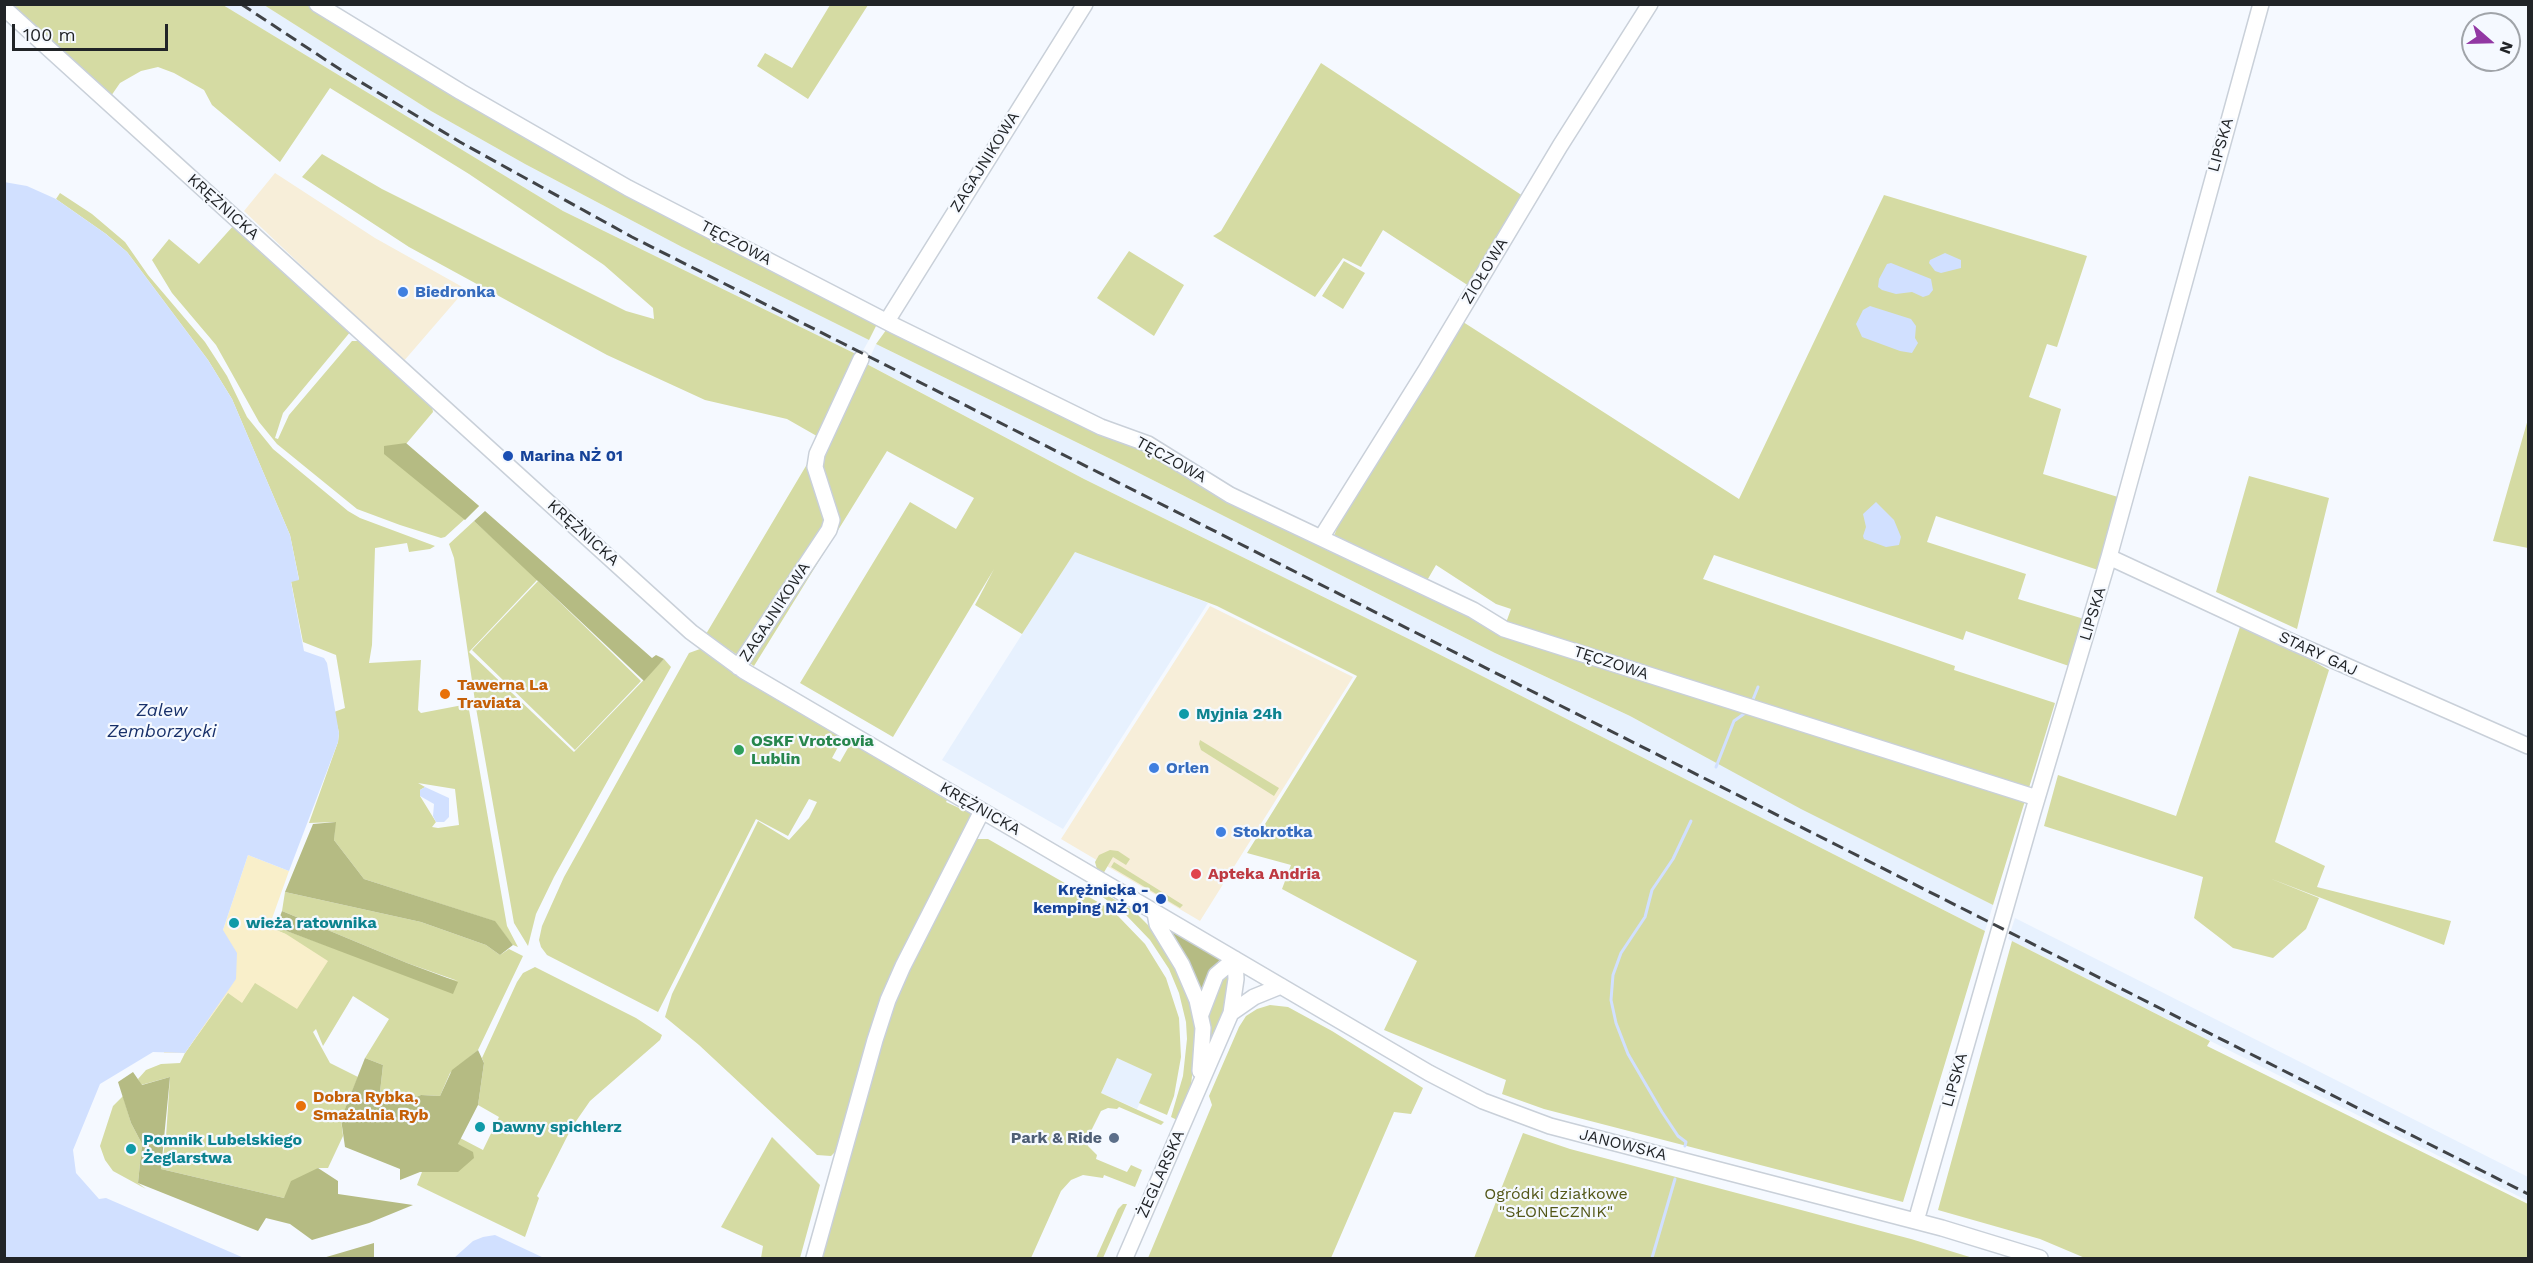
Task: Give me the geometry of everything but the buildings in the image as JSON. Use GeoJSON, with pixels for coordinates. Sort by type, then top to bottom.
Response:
{"type":"FeatureCollection","features":[{"type":"Feature","properties":{"kind":"street","name":"TĘCZOWA"},"geometry":{"type":"LineString","coordinates":[[316,4],[597,171],[887,321],[1101,427],[1148,444],[1230,495],[1473,610],[1504,629],[2037,798]]}},
{"type":"Feature","properties":{"kind":"street","name":"ZAGAJNIKOWA"},"geometry":{"type":"LineString","coordinates":[[887,321],[1085,4]]}},
{"type":"Feature","properties":{"kind":"street","name":"ZIOŁOWA"},"geometry":{"type":"LineString","coordinates":[[1321,538],[1426,370],[1560,146],[1650,4]]}},
{"type":"Feature","properties":{"kind":"street","name":"LIPSKA"},"geometry":{"type":"LineString","coordinates":[[1916,1221],[2037,798],[2109,557],[2261,4]]}},
{"type":"Feature","properties":{"kind":"street","name":"KRĘŻNICKA"},"geometry":{"type":"LineString","coordinates":[[4,8],[682,624],[738,667],[1235,959]]}},
{"type":"Feature","properties":{"kind":"street","name":"ZAGAJNIKOWA"},"geometry":{"type":"LineString","coordinates":[[738,667],[829,530],[832,520],[815,466],[817,454],[861,359]]}},
{"type":"Feature","properties":{"kind":"street","name":"STARY GAJ"},"geometry":{"type":"LineString","coordinates":[[2109,557],[2303,647],[2529,746]]}},
{"type":"Feature","properties":{"kind":"street"},"geometry":{"type":"LineString","coordinates":[[814,1258],[874,1040],[888,1000],[907,956],[982,811]]}},
{"type":"Feature","properties":{"kind":"street","name":"ŻEGLARSKA"},"geometry":{"type":"LineString","coordinates":[[1155,913],[1157,924],[1191,984],[1201,1014],[1202,1052],[1196,1089]]}},
{"type":"Feature","properties":{"kind":"street","name":"JANOWSKA"},"geometry":{"type":"LineString","coordinates":[[1235,959],[1443,1080],[1522,1117],[1590,1137],[1916,1221],[2040,1258]]}},
{"type":"Feature","properties":{"kind":"street","name":"ŻEGLARSKA"},"geometry":{"type":"LineString","coordinates":[[1201,1014],[1216,975],[1235,959]]}},
{"type":"Feature","properties":{"kind":"street","name":"ŻEGLARSKA"},"geometry":{"type":"LineString","coordinates":[[1125,1258],[1174,1147],[1196,1089],[1231,1013],[1236,979],[1235,959]]}},
{"type":"Feature","properties":{"kind":"street"},"geometry":{"type":"LineString","coordinates":[[1231,1013],[1254,997],[1281,986]]}},
{"type":"Feature","properties":{"kind":"shaded area"},"geometry":{"type":"Polygon","coordinates":[[[223,5],[264,5],[431,111],[525,164],[682,247],[869,340],[860,356],[563,211],[223,5]]]}},
{"type":"Feature","properties":{"kind":"shaded area"},"geometry":{"type":"Polygon","coordinates":[[[275,173],[375,238],[466,289],[403,362],[244,211],[275,173]]]}},
{"type":"Feature","properties":{"kind":"shaded area"},"geometry":{"type":"Polygon","coordinates":[[[876,344],[1125,466],[1495,653],[1630,716],[1840,828],[1993,905],[1985,931],[1415,642],[1084,479],[867,364],[876,344]]]}},
{"type":"Feature","properties":{"kind":"shaded area"},"geometry":{"type":"Polygon","coordinates":[[[1075,551],[1208,603],[1063,829],[942,760],[1075,551]]]}},
{"type":"Feature","properties":{"kind":"shaded area"},"geometry":{"type":"Polygon","coordinates":[[[1210,606],[1353,677],[1200,921],[1061,839],[1210,606]]]}},
{"type":"Feature","properties":{"kind":"shaded area"},"geometry":{"type":"Polygon","coordinates":[[[2015,918],[2528,1177],[2528,1201],[2008,939],[2015,918]]]}},
{"type":"Feature","properties":{"kind":"shaded area"},"geometry":{"type":"Polygon","coordinates":[[[1117,1058],[1153,1074],[1137,1109],[1101,1093],[1117,1058]]]}},
{"type":"Feature","properties":{"kind":"green space"},"geometry":{"type":"Polygon","coordinates":[[[9,5],[223,5],[563,211],[860,356],[861,361],[1084,479],[1415,642],[1985,931],[1903,1202],[1544,1109],[1502,1094],[1506,1080],[1384,1030],[1417,961],[1282,889],[1291,865],[1247,853],[1357,676],[1217,606],[1075,552],[1022,634],[975,605],[994,569],[893,737],[800,683],[910,502],[956,529],[974,498],[887,451],[754,666],[706,634],[822,439],[787,419],[705,400],[607,355],[409,247],[302,177],[322,154],[382,189],[626,311],[654,319],[653,308],[604,265],[469,174],[330,88],[280,162],[212,105],[204,90],[174,73],[158,67],[141,71],[120,83],[111,96],[9,5]]]}},
{"type":"Feature","properties":{"kind":"green space"},"geometry":{"type":"Polygon","coordinates":[[[264,5],[311,5],[879,320],[869,340],[682,247],[525,164],[431,111],[264,5]]]}},
{"type":"Feature","properties":{"kind":"green space"},"geometry":{"type":"Polygon","coordinates":[[[830,5],[868,5],[808,99],[757,66],[765,53],[792,68],[830,5]]]}},
{"type":"Feature","properties":{"kind":"green space"},"geometry":{"type":"Polygon","coordinates":[[[1321,63],[1526,198],[1472,288],[1383,230],[1361,267],[1343,258],[1315,297],[1213,236],[1221,231],[1321,63]]]}},
{"type":"Feature","properties":{"kind":"green space"},"geometry":{"type":"Polygon","coordinates":[[[60,193],[92,214],[125,242],[148,275],[205,342],[227,376],[247,417],[273,449],[348,511],[360,518],[435,546],[409,552],[407,543],[375,548],[372,645],[369,663],[421,660],[418,710],[421,713],[468,704],[507,926],[518,947],[513,945],[494,921],[364,879],[334,840],[335,822],[309,823],[338,742],[339,733],[334,712],[345,708],[336,655],[303,642],[291,581],[299,579],[290,535],[232,399],[208,360],[127,252],[106,234],[56,199],[60,193]],[[418,783],[425,787],[420,790],[420,796],[436,822],[432,827],[459,825],[455,789],[418,783]]]}},
{"type":"Feature","properties":{"kind":"green space"},"geometry":{"type":"Polygon","coordinates":[[[1884,195],[2087,256],[2057,347],[2047,344],[2029,397],[2061,409],[2043,474],[2118,497],[2098,570],[1936,516],[1927,542],[2026,574],[2018,599],[2084,619],[2069,666],[1966,631],[1963,640],[1714,555],[1703,579],[1955,666],[1954,670],[2055,703],[1993,905],[1801,809],[1630,716],[1495,653],[1125,466],[876,344],[889,326],[1147,448],[1503,631],[1511,609],[1496,604],[1436,565],[1425,584],[1333,539],[1338,525],[1460,320],[1739,499],[1884,195]]]}},
{"type":"Feature","properties":{"kind":"green space"},"geometry":{"type":"Polygon","coordinates":[[[234,225],[351,331],[283,413],[275,438],[278,439],[289,415],[352,341],[363,341],[431,400],[433,412],[406,444],[479,506],[445,537],[441,538],[400,525],[357,509],[277,444],[259,422],[216,345],[172,293],[152,260],[169,239],[199,264],[234,225]]]}},
{"type":"Feature","properties":{"kind":"green space"},"geometry":{"type":"Polygon","coordinates":[[[1129,251],[1184,285],[1154,336],[1097,298],[1129,251]]]}},
{"type":"Feature","properties":{"kind":"green space"},"geometry":{"type":"Polygon","coordinates":[[[1344,261],[1365,273],[1343,309],[1322,296],[1344,261]]]}},
{"type":"Feature","properties":{"kind":"green space"},"geometry":{"type":"Polygon","coordinates":[[[2528,419],[2528,548],[2493,541],[2528,419]]]}},
{"type":"Feature","properties":{"kind":"green space"},"geometry":{"type":"Polygon","coordinates":[[[406,443],[479,506],[465,520],[384,454],[384,446],[406,443]]]}},
{"type":"Feature","properties":{"kind":"green space"},"geometry":{"type":"Polygon","coordinates":[[[2249,476],[2329,498],[2297,629],[2216,592],[2249,476]]]}},
{"type":"Feature","properties":{"kind":"green space"},"geometry":{"type":"Polygon","coordinates":[[[485,511],[652,658],[656,655],[664,659],[644,681],[474,521],[485,511]]]}},
{"type":"Feature","properties":{"kind":"green space"},"geometry":{"type":"Polygon","coordinates":[[[474,521],[538,579],[469,652],[574,752],[664,659],[671,667],[554,877],[536,914],[528,946],[514,923],[476,708],[454,558],[449,544],[474,521]]]}},
{"type":"Feature","properties":{"kind":"green space"},"geometry":{"type":"Polygon","coordinates":[[[538,581],[641,681],[575,750],[472,650],[538,581]]]}},
{"type":"Feature","properties":{"kind":"green space"},"geometry":{"type":"Polygon","coordinates":[[[2242,621],[2329,670],[2275,842],[2325,866],[2317,887],[2451,921],[2444,945],[2269,878],[2319,898],[2306,929],[2273,958],[2233,948],[2194,918],[2203,877],[2044,826],[2058,775],[2176,816],[2242,621]]]}},
{"type":"Feature","properties":{"kind":"green space"},"geometry":{"type":"Polygon","coordinates":[[[700,649],[844,736],[832,758],[840,762],[852,741],[947,800],[946,802],[970,813],[972,819],[899,964],[838,1149],[831,1156],[817,1155],[699,1045],[665,1017],[672,994],[758,821],[789,840],[809,818],[817,802],[809,799],[788,836],[756,819],[658,1012],[547,955],[539,940],[542,926],[564,877],[689,653],[700,649]]]}},
{"type":"Feature","properties":{"kind":"green space"},"geometry":{"type":"Polygon","coordinates":[[[1200,740],[1279,788],[1274,796],[1201,750],[1200,740]]]}},
{"type":"Feature","properties":{"kind":"green space"},"geometry":{"type":"Polygon","coordinates":[[[336,822],[334,840],[364,879],[495,921],[513,945],[500,955],[486,945],[421,922],[285,892],[313,824],[336,822]]]}},
{"type":"Feature","properties":{"kind":"green space"},"geometry":{"type":"Polygon","coordinates":[[[976,839],[988,839],[1103,905],[1118,916],[1145,944],[1166,978],[1179,1018],[1181,1057],[1174,1096],[1167,1115],[1139,1103],[1152,1074],[1117,1058],[1101,1093],[1164,1122],[1161,1125],[1119,1107],[1101,1111],[1088,1137],[1088,1146],[1097,1155],[1096,1159],[1127,1172],[1131,1165],[1142,1170],[1135,1187],[1104,1175],[1103,1178],[1083,1175],[1071,1180],[1061,1191],[1031,1258],[822,1258],[892,1010],[912,961],[976,839]]]}},
{"type":"Feature","properties":{"kind":"green space"},"geometry":{"type":"Polygon","coordinates":[[[1110,850],[1118,851],[1130,859],[1126,865],[1113,857],[1103,874],[1097,869],[1095,862],[1099,855],[1110,850]]]}},
{"type":"Feature","properties":{"kind":"green space"},"geometry":{"type":"Polygon","coordinates":[[[1114,862],[1183,905],[1180,908],[1111,867],[1114,862]]]}},
{"type":"Feature","properties":{"kind":"green space"},"geometry":{"type":"Polygon","coordinates":[[[285,892],[421,922],[486,945],[500,955],[509,949],[523,956],[478,1050],[450,1073],[440,1096],[421,1095],[398,1104],[380,1092],[383,1065],[365,1058],[389,1019],[353,996],[323,1046],[316,1029],[313,1032],[330,1063],[358,1077],[341,1119],[343,1136],[328,1168],[318,1168],[284,1198],[161,1169],[166,1137],[170,1077],[141,1085],[138,1079],[146,1070],[161,1064],[180,1063],[228,992],[242,1002],[285,934],[268,927],[276,927],[347,953],[458,981],[407,963],[282,911],[285,892]]]}},
{"type":"Feature","properties":{"kind":"green space"},"geometry":{"type":"Polygon","coordinates":[[[1102,892],[1134,911],[1148,925],[1183,978],[1193,1011],[1196,1036],[1191,1086],[1180,1118],[1177,1120],[1171,1117],[1183,1076],[1187,1039],[1186,1022],[1179,993],[1169,969],[1150,940],[1126,915],[1100,895],[1102,892]]]}},
{"type":"Feature","properties":{"kind":"green space"},"geometry":{"type":"Polygon","coordinates":[[[282,911],[458,982],[453,994],[276,927],[282,911]]]}},
{"type":"Feature","properties":{"kind":"green space"},"geometry":{"type":"Polygon","coordinates":[[[1169,930],[1220,959],[1210,975],[1203,1001],[1169,930]]]}},
{"type":"Feature","properties":{"kind":"green space"},"geometry":{"type":"Polygon","coordinates":[[[2012,941],[2210,1041],[2207,1046],[2528,1204],[2528,1258],[2085,1258],[2040,1239],[1938,1210],[2012,941]]]}},
{"type":"Feature","properties":{"kind":"green space"},"geometry":{"type":"Polygon","coordinates":[[[535,967],[636,1018],[662,1035],[660,1040],[590,1101],[572,1127],[537,1196],[539,1198],[525,1237],[417,1185],[422,1172],[458,1172],[460,1138],[483,1150],[499,1117],[478,1105],[484,1063],[482,1058],[517,982],[523,973],[535,967]]]}},
{"type":"Feature","properties":{"kind":"green space"},"geometry":{"type":"Polygon","coordinates":[[[1227,972],[1231,974],[1231,993],[1210,1046],[1206,1043],[1214,991],[1227,972]]]}},
{"type":"Feature","properties":{"kind":"green space"},"geometry":{"type":"Polygon","coordinates":[[[1270,1005],[1288,1007],[1332,1031],[1423,1088],[1411,1114],[1394,1112],[1331,1258],[1148,1258],[1212,1105],[1209,1096],[1239,1027],[1246,1016],[1270,1005]]]}},
{"type":"Feature","properties":{"kind":"green space"},"geometry":{"type":"Polygon","coordinates":[[[478,1050],[484,1063],[478,1105],[458,1144],[473,1152],[474,1158],[458,1172],[420,1172],[400,1180],[400,1169],[345,1147],[341,1119],[365,1058],[383,1065],[380,1092],[398,1104],[421,1095],[440,1096],[452,1070],[478,1050]]]}},
{"type":"Feature","properties":{"kind":"green space"},"geometry":{"type":"Polygon","coordinates":[[[133,1072],[142,1085],[170,1077],[161,1169],[284,1198],[291,1181],[318,1168],[338,1181],[338,1194],[413,1205],[369,1223],[312,1240],[290,1224],[266,1218],[258,1231],[138,1183],[142,1144],[131,1123],[118,1082],[133,1072]]]}},
{"type":"Feature","properties":{"kind":"green space"},"geometry":{"type":"Polygon","coordinates":[[[123,1096],[131,1123],[142,1144],[138,1183],[146,1189],[113,1171],[105,1160],[100,1146],[113,1106],[123,1096]]]}},
{"type":"Feature","properties":{"kind":"green space","name":"Ogródki działkowe \"SŁONECZNIK\""},"geometry":{"type":"Polygon","coordinates":[[[1523,1133],[1570,1149],[1911,1239],[1973,1258],[1474,1258],[1523,1133]]]}},
{"type":"Feature","properties":{"kind":"green space"},"geometry":{"type":"Polygon","coordinates":[[[772,1137],[820,1185],[800,1258],[761,1258],[763,1246],[721,1227],[772,1137]]]}},
{"type":"Feature","properties":{"kind":"green space"},"geometry":{"type":"Polygon","coordinates":[[[1123,1204],[1127,1204],[1103,1258],[1096,1258],[1118,1209],[1123,1204]]]}},
{"type":"Feature","properties":{"kind":"green space"},"geometry":{"type":"Polygon","coordinates":[[[374,1243],[374,1258],[323,1258],[374,1243]]]}},
{"type":"Feature","properties":{"kind":"sand"},"geometry":{"type":"Polygon","coordinates":[[[248,855],[289,871],[269,927],[286,934],[328,961],[297,1009],[255,983],[242,1003],[228,993],[185,1053],[164,1053],[164,1043],[223,930],[248,855]]]}},
{"type":"Feature","properties":{"kind":"water","name":"Zalew Zemborzycki"},"geometry":{"type":"Polygon","coordinates":[[[4,182],[27,186],[56,199],[106,234],[127,252],[208,360],[232,399],[290,535],[299,580],[291,582],[304,651],[324,658],[327,663],[339,733],[338,742],[289,871],[248,855],[223,930],[237,953],[236,979],[185,1053],[153,1052],[100,1084],[73,1150],[76,1173],[99,1199],[106,1198],[244,1258],[5,1258],[4,182]]]}},
{"type":"Feature","properties":{"kind":"water"},"geometry":{"type":"Polygon","coordinates":[[[1945,253],[1961,260],[1961,268],[1941,273],[1935,271],[1929,263],[1930,260],[1945,253]]]}},
{"type":"Feature","properties":{"kind":"water"},"geometry":{"type":"Polygon","coordinates":[[[1891,263],[1931,279],[1933,290],[1929,295],[1923,297],[1912,292],[1896,294],[1882,290],[1878,287],[1879,279],[1887,264],[1891,263]]]}},
{"type":"Feature","properties":{"kind":"water"},"geometry":{"type":"Polygon","coordinates":[[[1870,306],[1911,319],[1916,326],[1915,338],[1918,343],[1912,353],[1862,337],[1856,324],[1863,310],[1870,306]]]}},
{"type":"Feature","properties":{"kind":"water"},"geometry":{"type":"Polygon","coordinates":[[[1876,502],[1894,520],[1901,537],[1899,545],[1886,547],[1864,539],[1866,527],[1863,514],[1876,502]]]}},
{"type":"Feature","properties":{"kind":"water"},"geometry":{"type":"Polygon","coordinates":[[[425,787],[449,798],[449,817],[444,822],[436,822],[433,816],[434,804],[420,796],[420,790],[425,787]]]}},
{"type":"Feature","properties":{"kind":"water"},"geometry":{"type":"Polygon","coordinates":[[[495,1235],[544,1258],[454,1258],[473,1241],[495,1235]]]}},
{"type":"Feature","properties":{"kind":"waterway"},"geometry":{"type":"LineString","coordinates":[[1752,702],[1758,687]]}},
{"type":"Feature","properties":{"kind":"waterway"},"geometry":{"type":"LineString","coordinates":[[1716,767],[1734,721],[1748,711]]}},
{"type":"Feature","properties":{"kind":"waterway"},"geometry":{"type":"LineString","coordinates":[[1685,1146],[1686,1142],[1678,1136],[1662,1112],[1628,1054],[1616,1023],[1611,1000],[1613,975],[1621,953],[1645,917],[1652,890],[1673,859],[1691,821]]}},
{"type":"Feature","properties":{"kind":"waterway"},"geometry":{"type":"LineString","coordinates":[[1652,1258],[1675,1179]]}},
{"type":"Feature","properties":{"kind":"railway"},"geometry":{"type":"LineString","coordinates":[[241,4],[344,72],[460,142],[632,237],[2528,1194]]}},
{"type":"Feature","properties":{"kind":"place","name":"Biedronka"},"geometry":{"type":"Point","coordinates":[403,292]}},
{"type":"Feature","properties":{"kind":"place","name":"Marina NŻ 01"},"geometry":{"type":"Point","coordinates":[508,456]}},
{"type":"Feature","properties":{"kind":"place","name":"Tawerna La Traviata"},"geometry":{"type":"Point","coordinates":[445,694]}},
{"type":"Feature","properties":{"kind":"place","name":"Myjnia 24h"},"geometry":{"type":"Point","coordinates":[1184,714]}},
{"type":"Feature","properties":{"kind":"place","name":"OSKF Vrotcovia Lublin"},"geometry":{"type":"Point","coordinates":[739,750]}},
{"type":"Feature","properties":{"kind":"place","name":"Orlen"},"geometry":{"type":"Point","coordinates":[1154,768]}},
{"type":"Feature","properties":{"kind":"place","name":"Stokrotka"},"geometry":{"type":"Point","coordinates":[1221,832]}},
{"type":"Feature","properties":{"kind":"place","name":"Apteka Andria"},"geometry":{"type":"Point","coordinates":[1196,874]}},
{"type":"Feature","properties":{"kind":"place","name":"Krężnicka - kemping NŻ 01"},"geometry":{"type":"Point","coordinates":[1161,899]}},
{"type":"Feature","properties":{"kind":"place","name":"wieża ratownika"},"geometry":{"type":"Point","coordinates":[234,923]}},
{"type":"Feature","properties":{"kind":"place","name":"Dobra Rybka, Smażalnia Ryb"},"geometry":{"type":"Point","coordinates":[301,1106]}},
{"type":"Feature","properties":{"kind":"place","name":"Dawny spichlerz"},"geometry":{"type":"Point","coordinates":[480,1127]}},
{"type":"Feature","properties":{"kind":"place","name":"Park & Ride"},"geometry":{"type":"Point","coordinates":[1114,1138]}},
{"type":"Feature","properties":{"kind":"place","name":"Pomnik Lubelskiego Żeglarstwa"},"geometry":{"type":"Point","coordinates":[131,1149]}}]}
